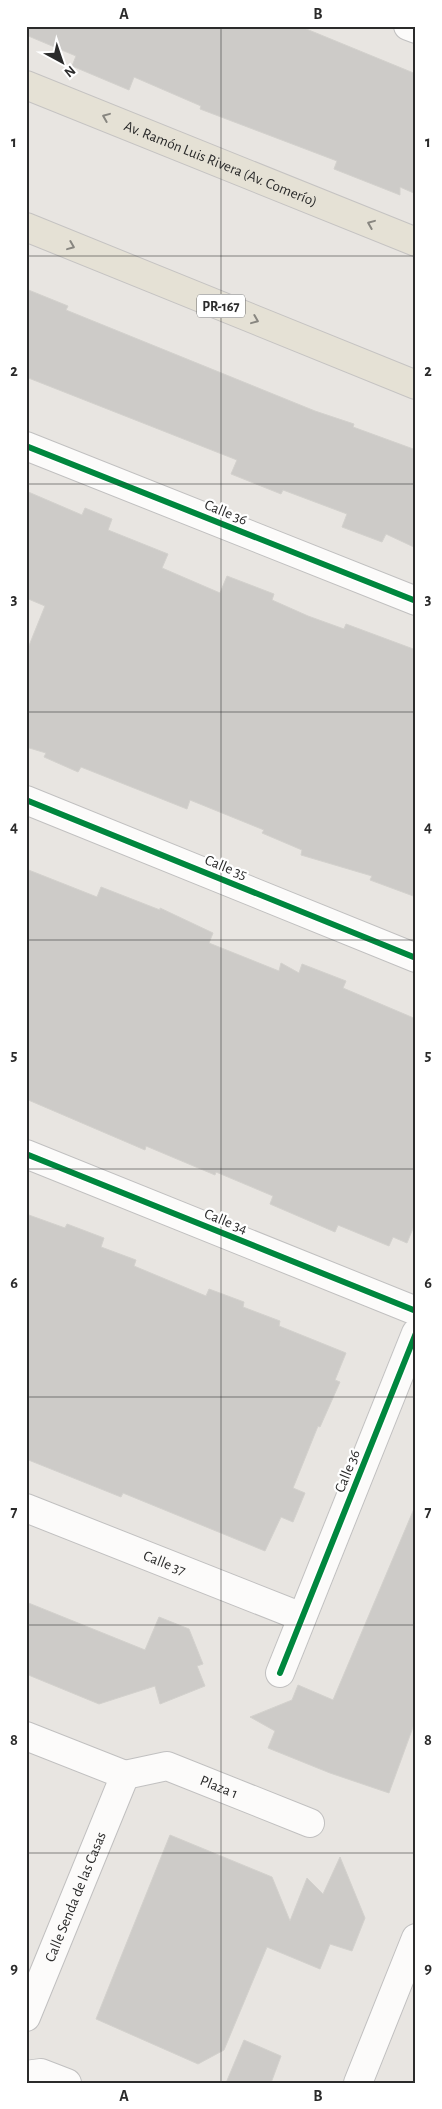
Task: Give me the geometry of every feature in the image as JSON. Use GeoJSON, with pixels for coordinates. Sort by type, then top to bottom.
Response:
{"type":"FeatureCollection","features":[{"type":"Feature","properties":{"kind":"main road","name":"Av. Ramón Luis Rivera (Av. Comerío)"},"geometry":{"type":"LineString","coordinates":[[26,85],[416,242]]}},
{"type":"Feature","properties":{"kind":"main road","name":"PR-167"},"geometry":{"type":"LineString","coordinates":[[26,227],[416,385]]}},
{"type":"Feature","properties":{"kind":"street"},"geometry":{"type":"LineString","coordinates":[[408,26],[416,29]]}},
{"type":"Feature","properties":{"kind":"street","name":"Calle 36"},"geometry":{"type":"LineString","coordinates":[[26,446],[416,601]]}},
{"type":"Feature","properties":{"kind":"street","name":"Calle 35"},"geometry":{"type":"LineString","coordinates":[[26,800],[416,958]]}},
{"type":"Feature","properties":{"kind":"street","name":"Calle 34"},"geometry":{"type":"LineString","coordinates":[[26,1154],[416,1311]]}},
{"type":"Feature","properties":{"kind":"street","name":"Calle 36"},"geometry":{"type":"LineString","coordinates":[[280,1673],[416,1333]]}},
{"type":"Feature","properties":{"kind":"street","name":"Calle 37"},"geometry":{"type":"LineString","coordinates":[[26,1508],[302,1617]]}},
{"type":"Feature","properties":{"kind":"street"},"geometry":{"type":"LineString","coordinates":[[26,1736],[125,1776]]}},
{"type":"Feature","properties":{"kind":"street","name":"Plaza 1"},"geometry":{"type":"LineString","coordinates":[[125,1776],[167,1766],[310,1823]]}},
{"type":"Feature","properties":{"kind":"street","name":"Calle Senda de las Casas"},"geometry":{"type":"LineString","coordinates":[[26,2017],[125,1776]]}},
{"type":"Feature","properties":{"kind":"street"},"geometry":{"type":"LineString","coordinates":[[358,2083],[416,1938]]}},
{"type":"Feature","properties":{"kind":"street"},"geometry":{"type":"LineString","coordinates":[[26,2075],[41,2073],[67,2083]]}},
{"type":"Feature","properties":{"kind":"building"},"geometry":{"type":"Polygon","coordinates":[[[26,26],[299,26],[416,74],[416,194],[400,187],[400,195],[334,169],[337,161],[200,109],[201,106],[134,77],[129,90],[72,66],[76,56],[26,35],[26,26]]]}},
{"type":"Feature","properties":{"kind":"building"},"geometry":{"type":"Polygon","coordinates":[[[26,289],[68,306],[66,310],[315,411],[354,424],[353,427],[416,450],[416,548],[386,534],[382,542],[342,527],[347,514],[283,490],[281,494],[231,474],[237,460],[26,377],[26,289]]]}},
{"type":"Feature","properties":{"kind":"building"},"geometry":{"type":"Polygon","coordinates":[[[26,491],[82,515],[85,508],[112,519],[108,530],[168,554],[162,568],[220,593],[227,576],[274,594],[272,600],[308,616],[344,629],[346,624],[416,650],[416,897],[370,880],[372,876],[301,855],[302,850],[262,833],[264,830],[190,800],[187,809],[81,767],[78,772],[44,757],[46,753],[26,747],[26,653],[45,606],[26,598],[26,491]]]}},
{"type":"Feature","properties":{"kind":"building"},"geometry":{"type":"Polygon","coordinates":[[[26,869],[97,897],[101,887],[160,910],[160,908],[213,933],[209,943],[279,971],[281,963],[299,973],[302,964],[346,981],[343,988],[416,1019],[416,1221],[407,1243],[393,1237],[389,1246],[338,1225],[335,1232],[270,1204],[273,1196],[216,1172],[215,1175],[146,1146],[145,1150],[26,1099],[26,869]]]}},
{"type":"Feature","properties":{"kind":"building"},"geometry":{"type":"Polygon","coordinates":[[[26,1214],[65,1228],[67,1224],[104,1238],[101,1247],[136,1260],[134,1266],[206,1296],[209,1289],[244,1302],[243,1307],[280,1321],[279,1326],[346,1353],[335,1380],[340,1382],[320,1427],[318,1426],[293,1488],[305,1493],[293,1522],[281,1517],[265,1551],[123,1493],[121,1497],[26,1459],[26,1214]]]}},
{"type":"Feature","properties":{"kind":"building"},"geometry":{"type":"Polygon","coordinates":[[[416,1504],[416,1719],[389,1793],[330,1773],[268,1748],[275,1731],[250,1717],[292,1700],[298,1685],[333,1700],[416,1504]]]}},
{"type":"Feature","properties":{"kind":"building"},"geometry":{"type":"Polygon","coordinates":[[[26,1602],[145,1650],[159,1617],[189,1629],[203,1664],[197,1666],[205,1686],[160,1704],[155,1686],[99,1704],[26,1674],[26,1602]]]}},
{"type":"Feature","properties":{"kind":"building"},"geometry":{"type":"Polygon","coordinates":[[[170,1835],[272,1877],[290,1921],[307,1878],[323,1894],[340,1857],[365,1918],[352,1951],[330,1944],[320,1969],[267,1947],[224,2050],[198,2064],[96,2019],[170,1835]]]}},
{"type":"Feature","properties":{"kind":"building"},"geometry":{"type":"Polygon","coordinates":[[[244,2040],[281,2056],[271,2083],[226,2083],[244,2040]]]}},
{"type":"Feature","properties":{"kind":"cycle path"},"geometry":{"type":"LineString","coordinates":[[26,446],[416,601]]}},
{"type":"Feature","properties":{"kind":"cycle path"},"geometry":{"type":"LineString","coordinates":[[26,800],[416,958]]}},
{"type":"Feature","properties":{"kind":"cycle path"},"geometry":{"type":"LineString","coordinates":[[26,1154],[416,1311]]}},
{"type":"Feature","properties":{"kind":"cycle path"},"geometry":{"type":"LineString","coordinates":[[280,1673],[416,1333]]}}]}
